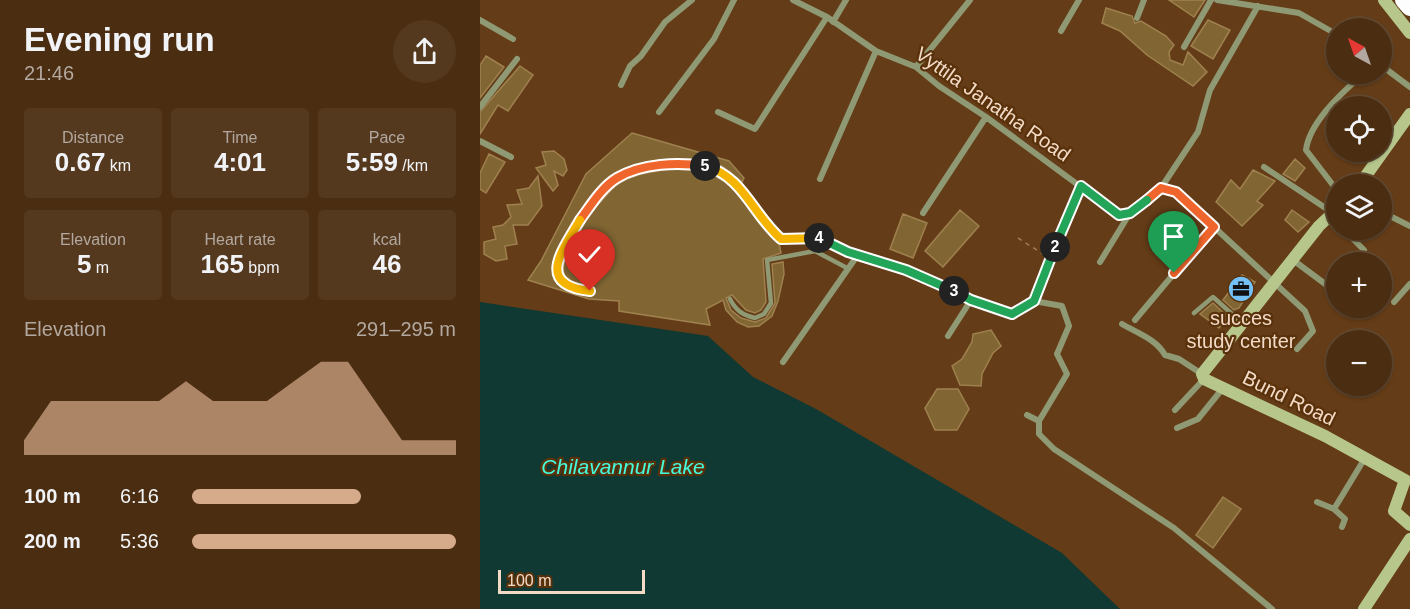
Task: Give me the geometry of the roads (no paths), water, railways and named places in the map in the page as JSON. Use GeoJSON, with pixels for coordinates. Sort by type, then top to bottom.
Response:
{"type":"FeatureCollection","features":[{"type":"Feature","properties":{"kind":"highway"},"geometry":{"type":"LineString","coordinates":[[1404,0],[1410,7]]}},
{"type":"Feature","properties":{"kind":"street"},"geometry":{"type":"LineString","coordinates":[[621,85],[630,66],[641,56],[665,22],[692,0]]}},
{"type":"Feature","properties":{"kind":"street"},"geometry":{"type":"LineString","coordinates":[[659,112],[714,39],[734,0]]}},
{"type":"Feature","properties":{"kind":"street","name":"Vyttila Janatha Road"},"geometry":{"type":"LineString","coordinates":[[793,0],[827,17],[876,51],[915,67],[1119,215],[1130,213]]}},
{"type":"Feature","properties":{"kind":"street"},"geometry":{"type":"LineString","coordinates":[[833,22],[846,0]]}},
{"type":"Feature","properties":{"kind":"street"},"geometry":{"type":"LineString","coordinates":[[915,67],[970,0]]}},
{"type":"Feature","properties":{"kind":"street"},"geometry":{"type":"LineString","coordinates":[[1061,31],[1079,0]]}},
{"type":"Feature","properties":{"kind":"street"},"geometry":{"type":"LineString","coordinates":[[1137,18],[1144,0]]}},
{"type":"Feature","properties":{"kind":"street"},"geometry":{"type":"LineString","coordinates":[[1184,47],[1211,0]]}},
{"type":"Feature","properties":{"kind":"street"},"geometry":{"type":"LineString","coordinates":[[1217,0],[1299,13],[1326,28]]}},
{"type":"Feature","properties":{"kind":"street"},"geometry":{"type":"LineString","coordinates":[[1384,0],[1410,33]]}},
{"type":"Feature","properties":{"kind":"street"},"geometry":{"type":"LineString","coordinates":[[1100,262],[1130,213],[1161,188],[1198,132],[1210,90],[1258,6]]}},
{"type":"Feature","properties":{"kind":"street"},"geometry":{"type":"LineString","coordinates":[[718,112],[756,129],[827,17]]}},
{"type":"Feature","properties":{"kind":"street"},"geometry":{"type":"LineString","coordinates":[[480,20],[513,39]]}},
{"type":"Feature","properties":{"kind":"street"},"geometry":{"type":"LineString","coordinates":[[820,179],[876,51]]}},
{"type":"Feature","properties":{"kind":"street"},"geometry":{"type":"LineString","coordinates":[[480,106],[518,59]]}},
{"type":"Feature","properties":{"kind":"street"},"geometry":{"type":"LineString","coordinates":[[1392,74],[1410,87]]}},
{"type":"Feature","properties":{"kind":"street"},"geometry":{"type":"LineString","coordinates":[[1326,176],[1306,150],[1307,142],[1332,105],[1353,84]]}},
{"type":"Feature","properties":{"kind":"street"},"geometry":{"type":"LineString","coordinates":[[1367,174],[1410,114]]}},
{"type":"Feature","properties":{"kind":"street"},"geometry":{"type":"LineString","coordinates":[[923,213],[986,117]]}},
{"type":"Feature","properties":{"kind":"street"},"geometry":{"type":"LineString","coordinates":[[480,141],[511,157]]}},
{"type":"Feature","properties":{"kind":"street"},"geometry":{"type":"LineString","coordinates":[[1264,168],[1326,211]]}},
{"type":"Feature","properties":{"kind":"street"},"geometry":{"type":"LineString","coordinates":[[783,362],[857,256],[868,256],[943,284],[971,300],[1012,314],[1034,301],[1066,217],[1081,186]]}},
{"type":"Feature","properties":{"kind":"street"},"geometry":{"type":"LineString","coordinates":[[1161,188],[1176,192],[1305,311],[1313,331],[1297,349]]}},
{"type":"Feature","properties":{"kind":"street"},"geometry":{"type":"LineString","coordinates":[[1392,217],[1410,226]]}},
{"type":"Feature","properties":{"kind":"street"},"geometry":{"type":"LineString","coordinates":[[1175,410],[1293,261],[1326,225]]}},
{"type":"Feature","properties":{"kind":"street"},"geometry":{"type":"LineString","coordinates":[[1135,320],[1214,227]]}},
{"type":"Feature","properties":{"kind":"street"},"geometry":{"type":"LineString","coordinates":[[1354,240],[1364,250]]}},
{"type":"Feature","properties":{"kind":"street"},"geometry":{"type":"LineString","coordinates":[[1293,261],[1326,285]]}},
{"type":"Feature","properties":{"kind":"street"},"geometry":{"type":"LineString","coordinates":[[1394,302],[1410,284]]}},
{"type":"Feature","properties":{"kind":"street"},"geometry":{"type":"LineString","coordinates":[[948,336],[971,300]]}},
{"type":"Feature","properties":{"kind":"street"},"geometry":{"type":"LineString","coordinates":[[1034,301],[1062,306],[1069,326],[1057,354],[1067,374],[1039,422],[1039,434],[1054,449],[1174,528],[1272,609]]}},
{"type":"Feature","properties":{"kind":"street"},"geometry":{"type":"LineString","coordinates":[[1122,324],[1143,334],[1161,348],[1165,355],[1179,359],[1203,376]]}},
{"type":"Feature","properties":{"kind":"street","name":"Bund Road"},"geometry":{"type":"LineString","coordinates":[[1203,376],[1223,388],[1325,436],[1405,480],[1394,511],[1410,525]]}},
{"type":"Feature","properties":{"kind":"street"},"geometry":{"type":"LineString","coordinates":[[1177,428],[1197,419],[1223,388]]}},
{"type":"Feature","properties":{"kind":"street"},"geometry":{"type":"LineString","coordinates":[[1027,415],[1039,422]]}},
{"type":"Feature","properties":{"kind":"street"},"geometry":{"type":"LineString","coordinates":[[1334,509],[1365,458]]}},
{"type":"Feature","properties":{"kind":"street"},"geometry":{"type":"LineString","coordinates":[[1317,502],[1334,509],[1345,519],[1342,528]]}},
{"type":"Feature","properties":{"kind":"street"},"geometry":{"type":"LineString","coordinates":[[1364,609],[1410,539]]}},
{"type":"Feature","properties":{"kind":"lane"},"geometry":{"type":"LineString","coordinates":[[590,291],[572,289],[562,284],[558,276],[560,255],[579,221],[597,196],[618,177],[676,163],[720,170],[740,187],[781,239],[813,236],[857,256]]}},
{"type":"Feature","properties":{"kind":"lane"},"geometry":{"type":"LineString","coordinates":[[730,299],[735,308],[744,315],[755,318],[764,314],[771,303],[767,260],[815,251],[847,268]]}},
{"type":"Feature","properties":{"kind":"lane"},"geometry":{"type":"LineString","coordinates":[[1194,313],[1213,297],[1243,324]]}},
{"type":"Feature","properties":{"kind":"water","name":"Chilavannur Lake"},"geometry":{"type":"Polygon","coordinates":[[[480,302],[708,336],[753,377],[816,409],[1062,553],[1120,609],[480,609],[480,302]]]}},
{"type":"Feature","properties":{"kind":"place","name":"succes study center"},"geometry":{"type":"Point","coordinates":[1241,289]}}]}
